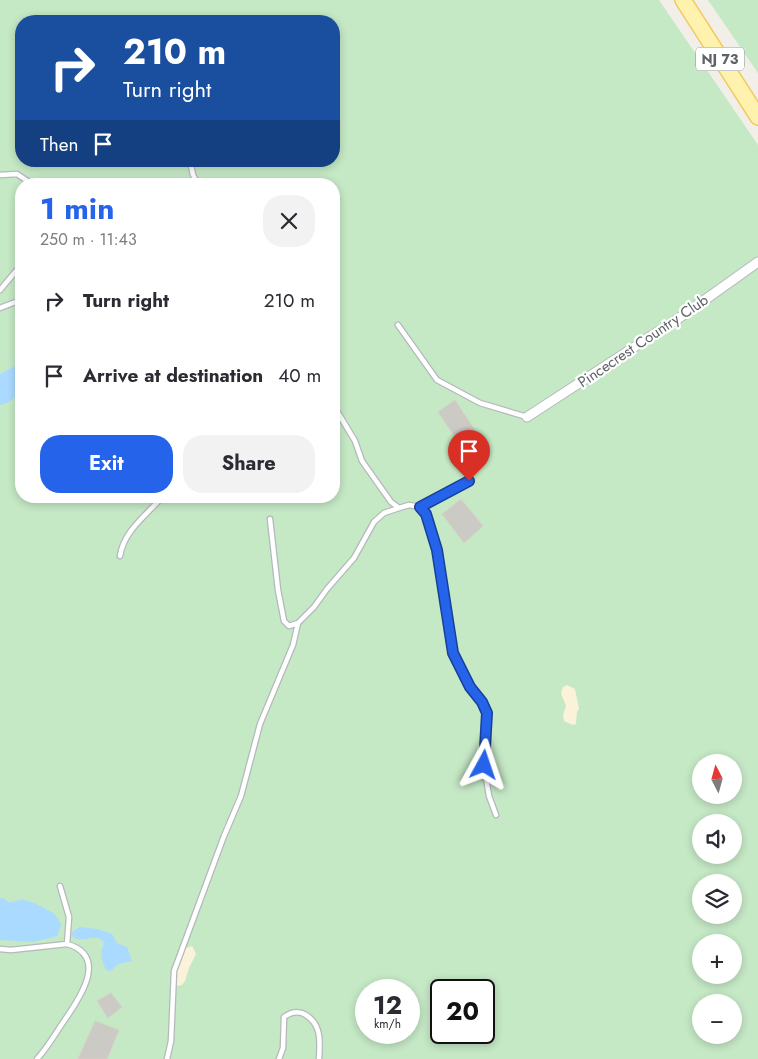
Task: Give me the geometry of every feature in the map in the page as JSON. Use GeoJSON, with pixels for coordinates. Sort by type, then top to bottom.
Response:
{"type":"FeatureCollection","features":[{"type":"Feature","properties":{"kind":"main road","name":"NJ 73"},"geometry":{"type":"LineString","coordinates":[[683,0],[758,117]]}},
{"type":"Feature","properties":{"kind":"street","name":"Pincecrest Country Club"},"geometry":{"type":"LineString","coordinates":[[527,417],[685,314],[758,262]]}},
{"type":"Feature","properties":{"kind":"lane"},"geometry":{"type":"LineString","coordinates":[[0,175],[16,174],[22,178]]}},
{"type":"Feature","properties":{"kind":"lane"},"geometry":{"type":"LineString","coordinates":[[0,290],[15,271]]}},
{"type":"Feature","properties":{"kind":"lane"},"geometry":{"type":"LineString","coordinates":[[0,308],[15,302]]}},
{"type":"Feature","properties":{"kind":"lane"},"geometry":{"type":"LineString","coordinates":[[398,325],[437,380],[480,403],[527,417]]}},
{"type":"Feature","properties":{"kind":"lane"},"geometry":{"type":"LineString","coordinates":[[340,416],[355,441],[362,461],[391,502],[399,508]]}},
{"type":"Feature","properties":{"kind":"lane"},"geometry":{"type":"LineString","coordinates":[[270,519],[277,582],[284,621],[289,626],[298,623],[314,607],[354,558],[374,522],[384,513],[409,505],[420,507],[469,481]]}},
{"type":"Feature","properties":{"kind":"lane"},"geometry":{"type":"LineString","coordinates":[[120,556],[121,547],[129,533],[157,503]]}},
{"type":"Feature","properties":{"kind":"lane"},"geometry":{"type":"LineString","coordinates":[[420,507],[426,514],[437,550],[453,653],[470,687],[482,702],[487,713],[484,765],[489,796],[496,815]]}},
{"type":"Feature","properties":{"kind":"lane"},"geometry":{"type":"LineString","coordinates":[[167,1059],[171,1041],[174,971],[224,836],[241,796],[260,724],[293,645],[298,623]]}},
{"type":"Feature","properties":{"kind":"lane"},"geometry":{"type":"LineString","coordinates":[[60,886],[69,917],[67,944]]}},
{"type":"Feature","properties":{"kind":"lane"},"geometry":{"type":"LineString","coordinates":[[0,950],[67,944],[80,948],[84,954],[88,966],[88,981],[79,1000],[49,1046],[37,1059]]}},
{"type":"Feature","properties":{"kind":"lane"},"geometry":{"type":"LineString","coordinates":[[279,1059],[284,1041],[282,1023],[284,1017],[296,1012],[304,1014],[314,1021],[319,1031],[319,1059]]}},
{"type":"Feature","properties":{"kind":"green space"},"geometry":{"type":"Polygon","coordinates":[[[0,0],[659,0],[758,145],[758,1059],[0,1059],[0,0]]]}},
{"type":"Feature","properties":{"kind":"green space"},"geometry":{"type":"Polygon","coordinates":[[[708,0],[758,0],[758,73],[708,0]]]}},
{"type":"Feature","properties":{"kind":"sand"},"geometry":{"type":"Polygon","coordinates":[[[567,685],[575,689],[579,709],[576,724],[573,725],[564,721],[563,715],[566,706],[561,693],[563,687],[567,685]]]}},
{"type":"Feature","properties":{"kind":"sand"},"geometry":{"type":"Polygon","coordinates":[[[192,946],[196,954],[185,981],[182,985],[175,986],[174,971],[183,949],[192,946]]]}},
{"type":"Feature","properties":{"kind":"water"},"geometry":{"type":"Polygon","coordinates":[[[15,366],[15,396],[0,405],[0,374],[15,366]]]}},
{"type":"Feature","properties":{"kind":"water"},"geometry":{"type":"Polygon","coordinates":[[[0,898],[8,902],[27,901],[52,913],[57,917],[61,925],[57,936],[33,942],[0,940],[0,898]]]}},
{"type":"Feature","properties":{"kind":"water"},"geometry":{"type":"Polygon","coordinates":[[[80,927],[98,929],[112,934],[117,943],[127,947],[132,961],[118,964],[111,971],[106,970],[101,951],[104,944],[103,941],[96,938],[80,939],[72,936],[72,932],[80,927]]]}},
{"type":"Feature","properties":{"kind":"building"},"geometry":{"type":"Polygon","coordinates":[[[455,400],[482,441],[466,453],[438,412],[455,400]]]}},
{"type":"Feature","properties":{"kind":"building"},"geometry":{"type":"Polygon","coordinates":[[[461,499],[483,526],[464,543],[442,514],[461,499]]]}},
{"type":"Feature","properties":{"kind":"building"},"geometry":{"type":"Polygon","coordinates":[[[111,993],[122,1007],[108,1018],[97,1001],[111,993]]]}},
{"type":"Feature","properties":{"kind":"building"},"geometry":{"type":"Polygon","coordinates":[[[95,1021],[119,1030],[107,1059],[78,1059],[95,1021]]]}},
{"type":"Feature","properties":{"kind":"route"},"geometry":{"type":"LineString","coordinates":[[469,481],[420,507],[426,514],[432,528],[437,550],[453,653],[470,687],[482,702],[487,713],[484,765]]}}]}
